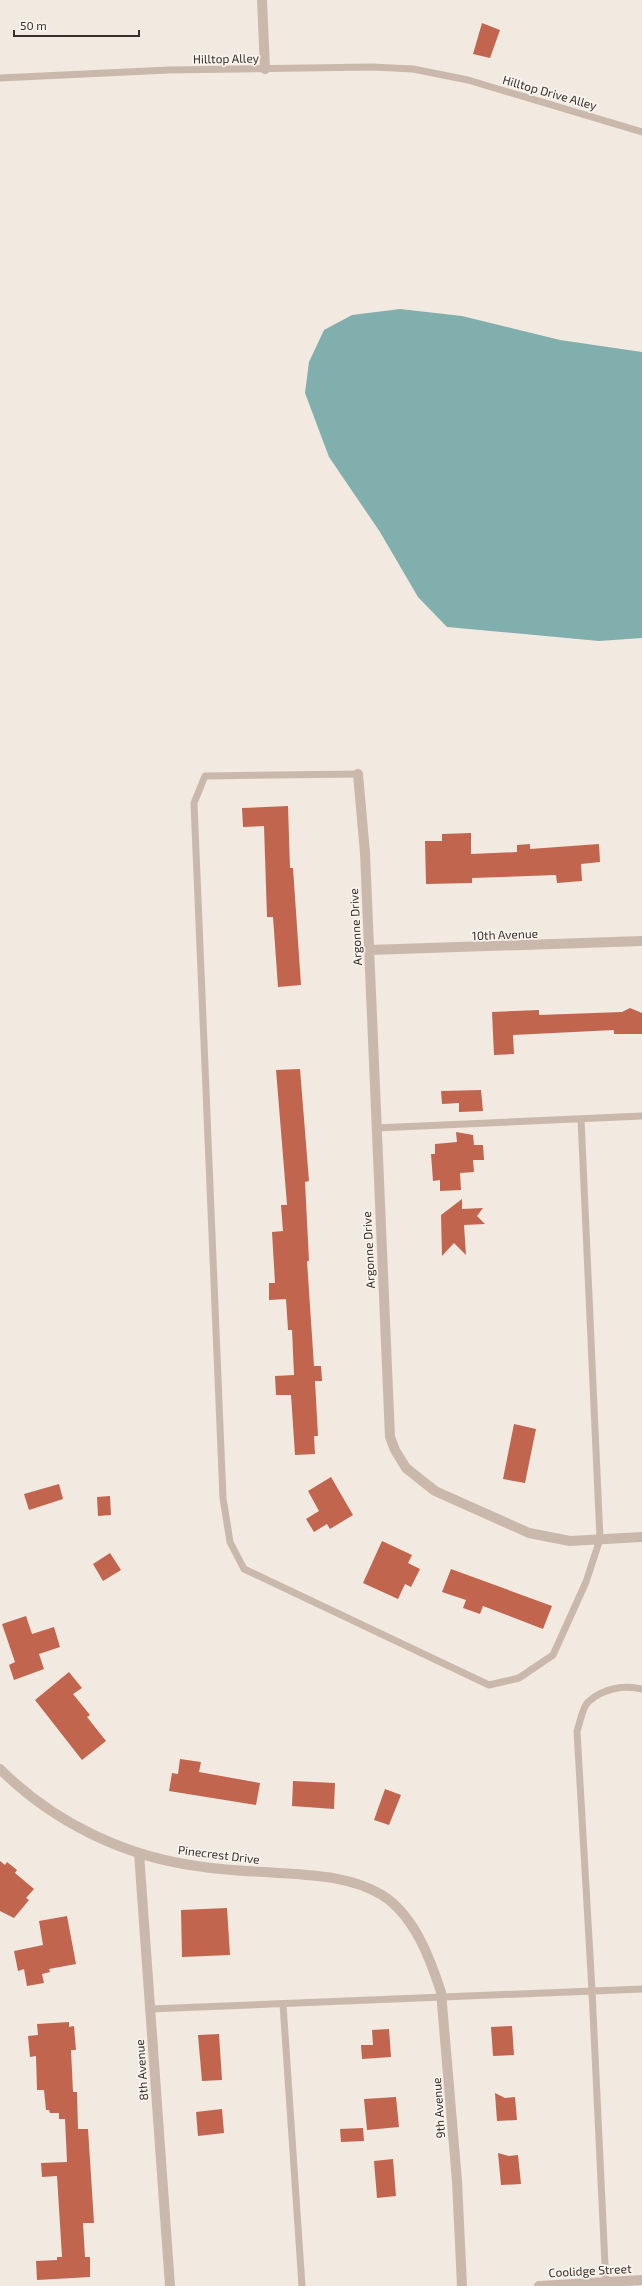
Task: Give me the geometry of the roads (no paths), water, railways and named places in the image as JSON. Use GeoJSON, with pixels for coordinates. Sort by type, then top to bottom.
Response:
{"type":"FeatureCollection","features":[{"type":"Feature","properties":{"kind":"street"},"geometry":{"type":"LineString","coordinates":[[262,0],[265,69]]}},
{"type":"Feature","properties":{"kind":"street","name":"Argonne Drive"},"geometry":{"type":"LineString","coordinates":[[358,774],[365,853],[390,1437],[395,1450],[406,1468],[435,1491],[529,1533],[554,1539],[642,1537]]}},
{"type":"Feature","properties":{"kind":"street","name":"10th Avenue"},"geometry":{"type":"LineString","coordinates":[[369,950],[642,942]]}},
{"type":"Feature","properties":{"kind":"street","name":"Pinecrest Drive"},"geometry":{"type":"LineString","coordinates":[[0,1769],[38,1802],[98,1838],[139,1852],[203,1867],[344,1881],[383,1896],[401,1912],[417,1934]]}},
{"type":"Feature","properties":{"kind":"street","name":"8th Avenue"},"geometry":{"type":"LineString","coordinates":[[139,1852],[170,2286]]}},
{"type":"Feature","properties":{"kind":"street","name":"9th Avenue"},"geometry":{"type":"LineString","coordinates":[[417,1934],[434,1968],[442,1998],[457,2181],[462,2286]]}},
{"type":"Feature","properties":{"kind":"street","name":"Coolidge Street"},"geometry":{"type":"LineString","coordinates":[[539,2286],[606,2284],[642,2280]]}},
{"type":"Feature","properties":{"kind":"lane","name":"Hilltop Alley"},"geometry":{"type":"LineString","coordinates":[[0,78],[169,70],[372,67],[413,69],[451,77]]}},
{"type":"Feature","properties":{"kind":"lane","name":"Hilltop Drive Alley"},"geometry":{"type":"LineString","coordinates":[[451,77],[552,104],[642,132]]}},
{"type":"Feature","properties":{"kind":"lane"},"geometry":{"type":"LineString","coordinates":[[358,774],[205,776],[194,803],[223,1498],[230,1542],[244,1570],[489,1685],[520,1678],[553,1654],[586,1582],[600,1539],[581,1119]]}},
{"type":"Feature","properties":{"kind":"lane"},"geometry":{"type":"LineString","coordinates":[[376,1128],[642,1116]]}},
{"type":"Feature","properties":{"kind":"lane"},"geometry":{"type":"LineString","coordinates":[[606,2284],[592,1991],[577,1731],[588,1702],[611,1688],[631,1687],[642,1689]]}},
{"type":"Feature","properties":{"kind":"lane"},"geometry":{"type":"LineString","coordinates":[[150,2009],[642,1989]]}},
{"type":"Feature","properties":{"kind":"lane"},"geometry":{"type":"LineString","coordinates":[[283,2004],[302,2286]]}},
{"type":"Feature","properties":{"kind":"water"},"geometry":{"type":"Polygon","coordinates":[[[400,309],[462,316],[560,340],[642,352],[642,638],[599,641],[447,627],[418,597],[380,532],[329,457],[305,393],[309,362],[324,330],[352,315],[400,309]]]}}]}
